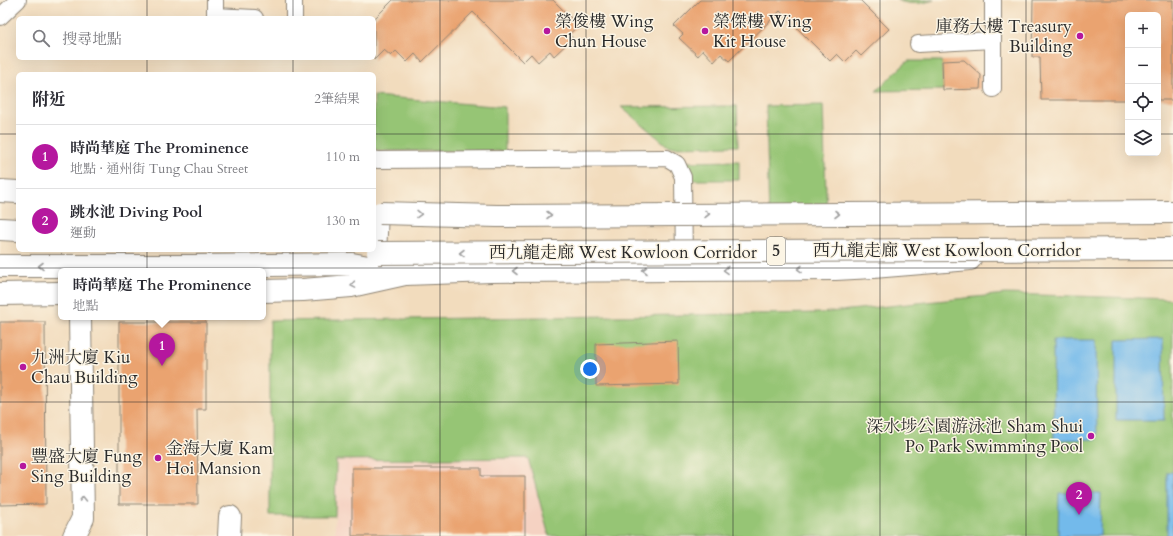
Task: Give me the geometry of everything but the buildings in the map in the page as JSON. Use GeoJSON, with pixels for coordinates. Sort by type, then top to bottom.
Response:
{"type":"FeatureCollection","features":[{"type":"Feature","properties":{"kind":"main road"},"geometry":{"type":"LineString","coordinates":[[0,191],[16,192]]}},
{"type":"Feature","properties":{"kind":"main road","name":"5"},"geometry":{"type":"LineString","coordinates":[[379,213],[505,216],[1173,212]]}},
{"type":"Feature","properties":{"kind":"main road"},"geometry":{"type":"LineString","coordinates":[[0,229],[16,230]]}},
{"type":"Feature","properties":{"kind":"main road","name":"西九龍走廊 West Kowloon Corridor"},"geometry":{"type":"LineString","coordinates":[[358,252],[1173,249]]}},
{"type":"Feature","properties":{"kind":"main road"},"geometry":{"type":"LineString","coordinates":[[266,291],[303,290],[351,286],[405,274],[500,271],[835,269],[1002,256],[1173,255]]}},
{"type":"Feature","properties":{"kind":"main road"},"geometry":{"type":"LineString","coordinates":[[0,266],[352,264],[405,274]]}},
{"type":"Feature","properties":{"kind":"main road"},"geometry":{"type":"LineString","coordinates":[[0,294],[58,293]]}},
{"type":"Feature","properties":{"kind":"main road"},"geometry":{"type":"LineString","coordinates":[[74,536],[83,518],[80,320]]}},
{"type":"Feature","properties":{"kind":"lane"},"geometry":{"type":"LineString","coordinates":[[0,17],[18,0]]}},
{"type":"Feature","properties":{"kind":"lane"},"geometry":{"type":"LineString","coordinates":[[215,0],[215,16]]}},
{"type":"Feature","properties":{"kind":"lane"},"geometry":{"type":"LineString","coordinates":[[294,0],[294,16]]}},
{"type":"Feature","properties":{"kind":"lane"},"geometry":{"type":"LineString","coordinates":[[993,0],[993,89]]}},
{"type":"Feature","properties":{"kind":"lane"},"geometry":{"type":"LineString","coordinates":[[918,44],[993,40]]}},
{"type":"Feature","properties":{"kind":"lane"},"geometry":{"type":"LineString","coordinates":[[376,159],[667,158],[677,164],[683,177],[684,270]]}},
{"type":"Feature","properties":{"kind":"lane"},"geometry":{"type":"LineString","coordinates":[[379,213],[380,253]]}},
{"type":"Feature","properties":{"kind":"shaded area"},"geometry":{"type":"Polygon","coordinates":[[[528,458],[549,536],[335,536],[335,460],[528,458]]]}},
{"type":"Feature","properties":{"kind":"green space"},"geometry":{"type":"Polygon","coordinates":[[[896,0],[934,0],[906,3],[896,0]]]}},
{"type":"Feature","properties":{"kind":"green space"},"geometry":{"type":"Polygon","coordinates":[[[908,61],[942,61],[943,90],[876,91],[908,61]]]}},
{"type":"Feature","properties":{"kind":"green space"},"geometry":{"type":"Polygon","coordinates":[[[376,96],[505,107],[505,151],[376,150],[376,96]]]}},
{"type":"Feature","properties":{"kind":"green space"},"geometry":{"type":"Polygon","coordinates":[[[823,105],[827,220],[769,222],[766,106],[823,105]]]}},
{"type":"Feature","properties":{"kind":"green space"},"geometry":{"type":"Polygon","coordinates":[[[737,106],[738,146],[669,147],[621,107],[737,106]]]}},
{"type":"Feature","properties":{"kind":"green space"},"geometry":{"type":"Polygon","coordinates":[[[739,161],[739,180],[685,180],[685,162],[739,161]]]}},
{"type":"Feature","properties":{"kind":"green space"},"geometry":{"type":"Polygon","coordinates":[[[1005,294],[1173,299],[1173,536],[549,536],[528,458],[336,460],[335,516],[270,516],[270,321],[820,313],[1005,294]]]}},
{"type":"Feature","properties":{"kind":"water"},"geometry":{"type":"Polygon","coordinates":[[[1163,339],[1164,420],[1116,420],[1116,340],[1163,339]]]}},
{"type":"Feature","properties":{"kind":"water"},"geometry":{"type":"Polygon","coordinates":[[[1053,340],[1096,340],[1097,439],[1054,440],[1053,340]]]}},
{"type":"Feature","properties":{"kind":"water"},"geometry":{"type":"Polygon","coordinates":[[[1167,472],[1173,472],[1173,536],[1167,536],[1167,472]]]}},
{"type":"Feature","properties":{"kind":"water"},"geometry":{"type":"Polygon","coordinates":[[[1059,493],[1101,493],[1100,536],[1058,536],[1059,493]]]}},
{"type":"Feature","properties":{"kind":"place","name":"榮俊樓 Wing Chun House"},"geometry":{"type":"Point","coordinates":[547,31]}},
{"type":"Feature","properties":{"kind":"place","name":"榮傑樓 Wing Kit House"},"geometry":{"type":"Point","coordinates":[705,31]}},
{"type":"Feature","properties":{"kind":"place","name":"庫務大樓 Treasury Building"},"geometry":{"type":"Point","coordinates":[1080,36]}},
{"type":"Feature","properties":{"kind":"place","name":"時尚華庭 The Prominence"},"geometry":{"type":"Point","coordinates":[162,366]}},
{"type":"Feature","properties":{"kind":"place","name":"九洲大廈 Kiu Chau Building"},"geometry":{"type":"Point","coordinates":[23,367]}},
{"type":"Feature","properties":{"kind":"place","name":"深水埗公園游泳池 Sham Shui Po Park Swimming Pool"},"geometry":{"type":"Point","coordinates":[1091,436]}},
{"type":"Feature","properties":{"kind":"place","name":"金海大廈 Kam Hoi Mansion"},"geometry":{"type":"Point","coordinates":[158,458]}},
{"type":"Feature","properties":{"kind":"place","name":"豐盛大廈 Fung Sing Building"},"geometry":{"type":"Point","coordinates":[23,466]}},
{"type":"Feature","properties":{"kind":"place","name":"跳水池 Diving Pool"},"geometry":{"type":"Point","coordinates":[1079,515]}}]}
